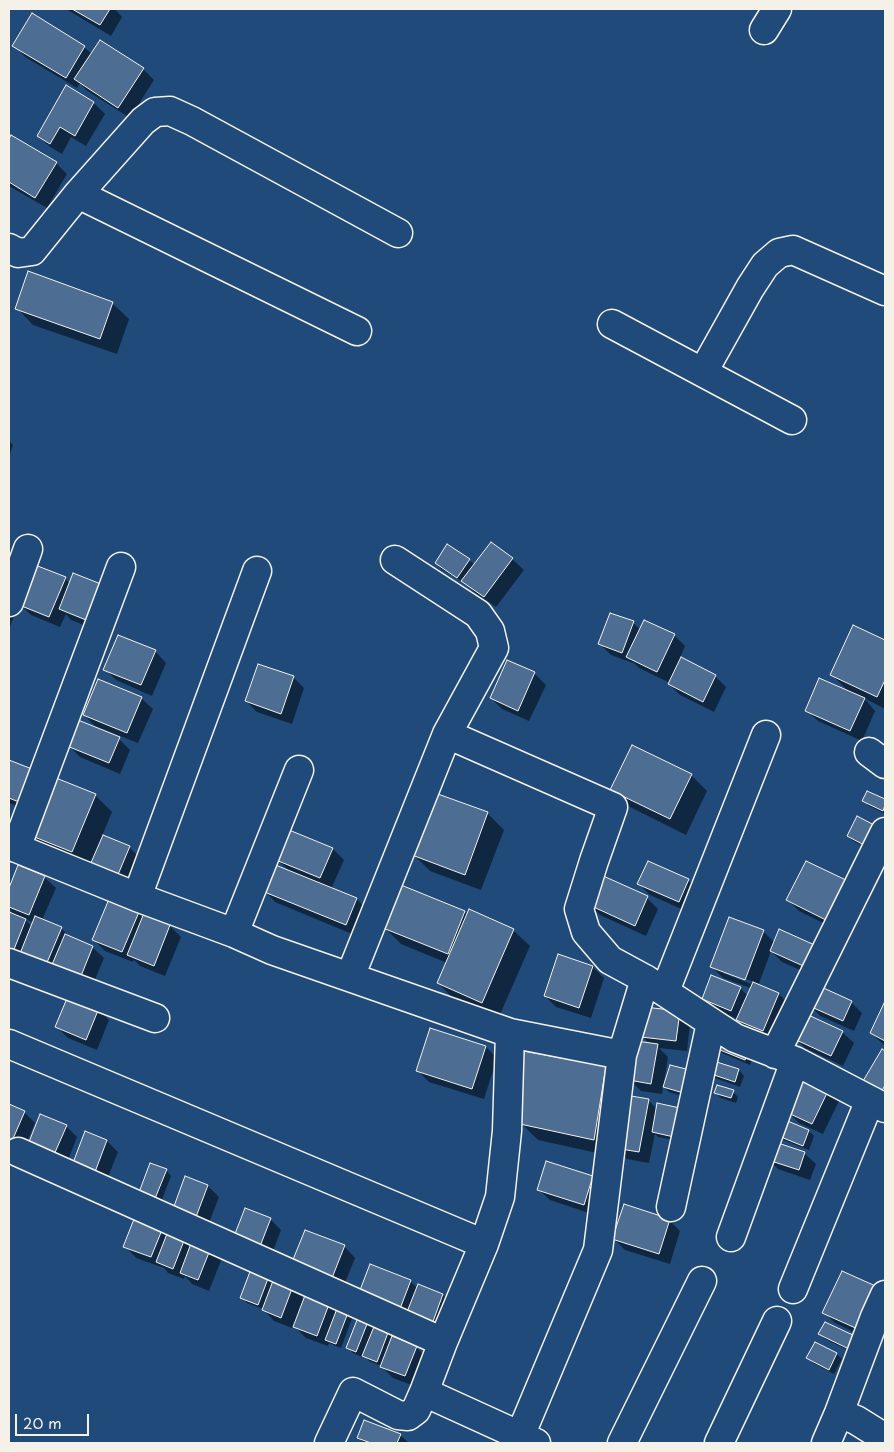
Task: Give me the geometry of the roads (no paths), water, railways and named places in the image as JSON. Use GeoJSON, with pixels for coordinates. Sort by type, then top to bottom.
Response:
{"type":"FeatureCollection","features":[{"type":"Feature","properties":{"kind":"street"},"geometry":{"type":"LineString","coordinates":[[9,248],[18,253],[32,251],[78,194],[143,121],[155,112],[170,111],[192,121],[398,233]]}},
{"type":"Feature","properties":{"kind":"street"},"geometry":{"type":"LineString","coordinates":[[78,194],[357,331]]}},
{"type":"Feature","properties":{"kind":"street"},"geometry":{"type":"LineString","coordinates":[[703,372],[750,288],[765,265],[779,253],[793,250],[885,291]]}},
{"type":"Feature","properties":{"kind":"street"},"geometry":{"type":"LineString","coordinates":[[612,324],[792,420]]}},
{"type":"Feature","properties":{"kind":"street"},"geometry":{"type":"LineString","coordinates":[[9,602],[28,549]]}},
{"type":"Feature","properties":{"kind":"street"},"geometry":{"type":"LineString","coordinates":[[350,977],[447,734],[494,648],[490,631],[478,614],[396,560]]}},
{"type":"Feature","properties":{"kind":"street"},"geometry":{"type":"LineString","coordinates":[[122,567],[12,847],[234,933],[272,950],[510,1033],[622,1054]]}},
{"type":"Feature","properties":{"kind":"street"},"geometry":{"type":"LineString","coordinates":[[136,896],[257,571]]}},
{"type":"Feature","properties":{"kind":"street"},"geometry":{"type":"LineString","coordinates":[[447,734],[613,807],[580,909],[586,932],[610,960],[655,985],[735,1038],[785,1057],[878,1104],[793,1289]]}},
{"type":"Feature","properties":{"kind":"street"},"geometry":{"type":"LineString","coordinates":[[424,1392],[528,1439],[598,1250],[622,1054],[655,985],[766,735]]}},
{"type":"Feature","properties":{"kind":"street"},"geometry":{"type":"LineString","coordinates":[[234,933],[299,770]]}},
{"type":"Feature","properties":{"kind":"street"},"geometry":{"type":"LineString","coordinates":[[731,1237],[785,1057],[885,832]]}},
{"type":"Feature","properties":{"kind":"street"},"geometry":{"type":"LineString","coordinates":[[9,963],[155,1018]]}},
{"type":"Feature","properties":{"kind":"street"},"geometry":{"type":"LineString","coordinates":[[671,1207],[711,1023]]}},
{"type":"Feature","properties":{"kind":"street"},"geometry":{"type":"LineString","coordinates":[[329,1443],[353,1392],[398,1414],[408,1416],[416,1410],[424,1392],[484,1244],[500,1197],[507,1131],[510,1033]]}},
{"type":"Feature","properties":{"kind":"street"},"geometry":{"type":"LineString","coordinates":[[9,1044],[484,1244]]}},
{"type":"Feature","properties":{"kind":"street"},"geometry":{"type":"LineString","coordinates":[[18,1152],[443,1342]]}},
{"type":"Feature","properties":{"kind":"street"},"geometry":{"type":"LineString","coordinates":[[622,1443],[702,1281]]}},
{"type":"Feature","properties":{"kind":"street"},"geometry":{"type":"LineString","coordinates":[[826,1443],[885,1295]]}},
{"type":"Feature","properties":{"kind":"street"},"geometry":{"type":"LineString","coordinates":[[719,1443],[777,1321]]}},
{"type":"Feature","properties":{"kind":"street"},"geometry":{"type":"LineString","coordinates":[[839,1413],[856,1420],[885,1438]]}}]}
